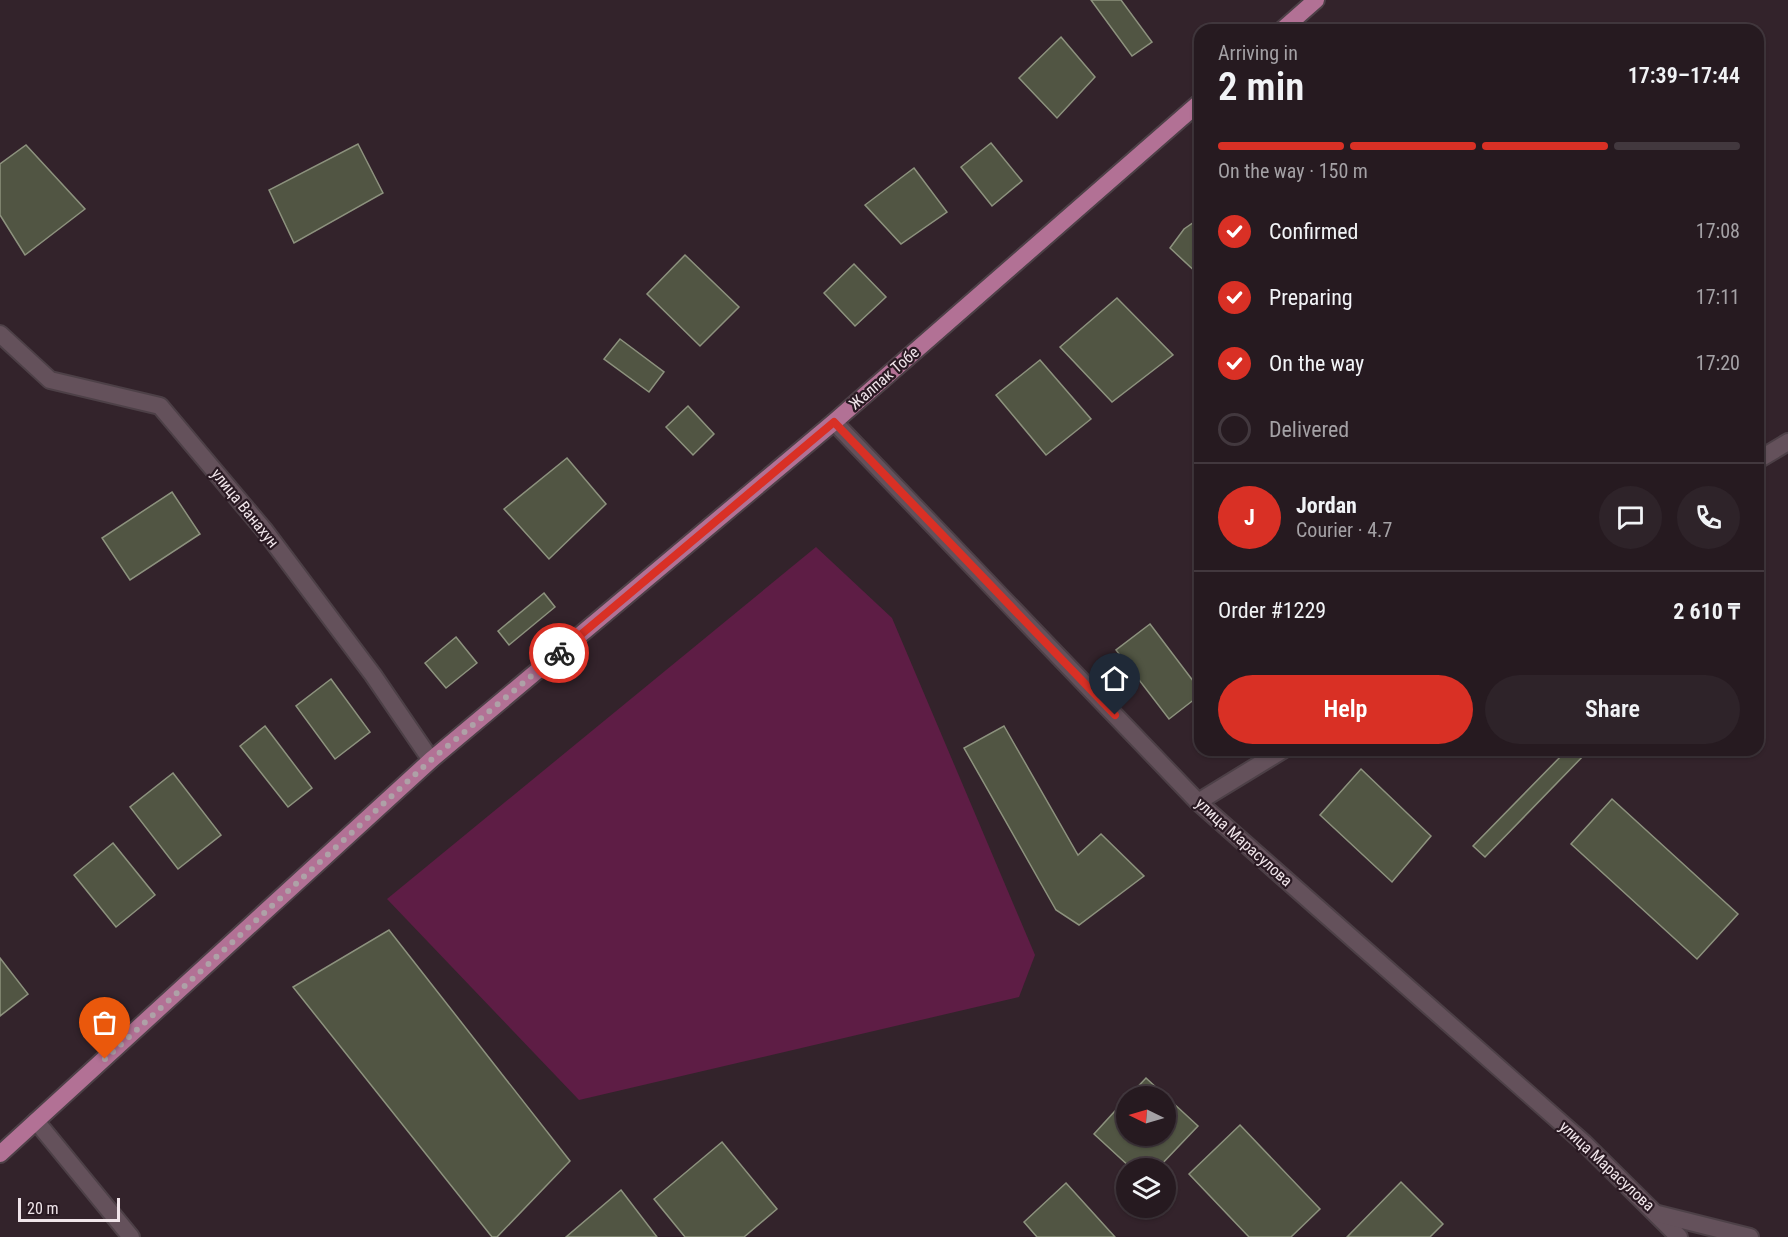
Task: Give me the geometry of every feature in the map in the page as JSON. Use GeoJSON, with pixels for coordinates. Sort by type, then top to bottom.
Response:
{"type":"FeatureCollection","features":[{"type":"Feature","properties":{"kind":"main road"},"geometry":{"type":"LineString","coordinates":[[1289,24],[1316,0]]}},
{"type":"Feature","properties":{"kind":"main road","name":"Жалпак Тобе"},"geometry":{"type":"LineString","coordinates":[[0,1154],[431,760],[834,422],[1194,107]]}},
{"type":"Feature","properties":{"kind":"street","name":"улица Ванахун"},"geometry":{"type":"LineString","coordinates":[[0,334],[50,380],[160,406],[265,531],[373,675],[431,760]]}},
{"type":"Feature","properties":{"kind":"street","name":"улица Марасулова"},"geometry":{"type":"LineString","coordinates":[[834,422],[1198,802],[1584,1143],[1679,1237]]}},
{"type":"Feature","properties":{"kind":"street"},"geometry":{"type":"LineString","coordinates":[[1764,456],[1788,442]]}},
{"type":"Feature","properties":{"kind":"street"},"geometry":{"type":"LineString","coordinates":[[1198,802],[1273,756]]}},
{"type":"Feature","properties":{"kind":"street"},"geometry":{"type":"LineString","coordinates":[[36,1121],[131,1237]]}},
{"type":"Feature","properties":{"kind":"street"},"geometry":{"type":"LineString","coordinates":[[1657,1214],[1750,1237]]}},
{"type":"Feature","properties":{"kind":"shaded area"},"geometry":{"type":"Polygon","coordinates":[[[816,547],[892,618],[1035,955],[1019,997],[579,1100],[387,899],[816,547]]]}},
{"type":"Feature","properties":{"kind":"building"},"geometry":{"type":"Polygon","coordinates":[[[1091,0],[1121,0],[1152,42],[1132,56],[1091,0]]]}},
{"type":"Feature","properties":{"kind":"building"},"geometry":{"type":"Polygon","coordinates":[[[1061,37],[1095,77],[1057,118],[1019,78],[1061,37]]]}},
{"type":"Feature","properties":{"kind":"building"},"geometry":{"type":"Polygon","coordinates":[[[991,143],[1022,181],[992,206],[961,167],[991,143]]]}},
{"type":"Feature","properties":{"kind":"building"},"geometry":{"type":"Polygon","coordinates":[[[358,144],[383,193],[294,243],[269,190],[358,144]]]}},
{"type":"Feature","properties":{"kind":"building"},"geometry":{"type":"Polygon","coordinates":[[[26,145],[85,209],[25,255],[0,215],[0,164],[26,145]]]}},
{"type":"Feature","properties":{"kind":"building"},"geometry":{"type":"Polygon","coordinates":[[[914,168],[947,212],[901,244],[865,205],[914,168]]]}},
{"type":"Feature","properties":{"kind":"building"},"geometry":{"type":"Polygon","coordinates":[[[1194,222],[1194,270],[1170,248],[1184,229],[1194,222]]]}},
{"type":"Feature","properties":{"kind":"building"},"geometry":{"type":"Polygon","coordinates":[[[685,255],[739,307],[700,346],[647,294],[685,255]]]}},
{"type":"Feature","properties":{"kind":"building"},"geometry":{"type":"Polygon","coordinates":[[[854,264],[886,297],[855,326],[824,293],[854,264]]]}},
{"type":"Feature","properties":{"kind":"building"},"geometry":{"type":"Polygon","coordinates":[[[1117,298],[1173,355],[1112,402],[1060,347],[1117,298]]]}},
{"type":"Feature","properties":{"kind":"building"},"geometry":{"type":"Polygon","coordinates":[[[620,339],[664,372],[649,392],[604,359],[620,339]]]}},
{"type":"Feature","properties":{"kind":"building"},"geometry":{"type":"Polygon","coordinates":[[[1040,360],[1091,419],[1046,455],[996,395],[1040,360]]]}},
{"type":"Feature","properties":{"kind":"building"},"geometry":{"type":"Polygon","coordinates":[[[688,406],[714,434],[693,455],[666,427],[688,406]]]}},
{"type":"Feature","properties":{"kind":"building"},"geometry":{"type":"Polygon","coordinates":[[[567,458],[606,504],[549,559],[504,509],[567,458]]]}},
{"type":"Feature","properties":{"kind":"building"},"geometry":{"type":"Polygon","coordinates":[[[172,492],[200,534],[130,580],[102,538],[172,492]]]}},
{"type":"Feature","properties":{"kind":"building"},"geometry":{"type":"Polygon","coordinates":[[[544,593],[555,607],[509,645],[498,631],[544,593]]]}},
{"type":"Feature","properties":{"kind":"building"},"geometry":{"type":"Polygon","coordinates":[[[1150,624],[1194,682],[1194,700],[1169,719],[1116,650],[1150,624]]]}},
{"type":"Feature","properties":{"kind":"building"},"geometry":{"type":"Polygon","coordinates":[[[456,637],[477,663],[446,688],[425,663],[456,637]]]}},
{"type":"Feature","properties":{"kind":"building"},"geometry":{"type":"Polygon","coordinates":[[[331,679],[370,732],[335,759],[296,706],[331,679]]]}},
{"type":"Feature","properties":{"kind":"building"},"geometry":{"type":"Polygon","coordinates":[[[265,726],[312,788],[288,807],[240,746],[265,726]]]}},
{"type":"Feature","properties":{"kind":"building"},"geometry":{"type":"Polygon","coordinates":[[[1004,726],[1078,855],[1101,834],[1144,876],[1079,925],[1056,910],[964,748],[1004,726]]]}},
{"type":"Feature","properties":{"kind":"building"},"geometry":{"type":"Polygon","coordinates":[[[1561,756],[1583,756],[1485,857],[1473,846],[1561,756]]]}},
{"type":"Feature","properties":{"kind":"building"},"geometry":{"type":"Polygon","coordinates":[[[1361,769],[1431,836],[1392,882],[1320,815],[1361,769]]]}},
{"type":"Feature","properties":{"kind":"building"},"geometry":{"type":"Polygon","coordinates":[[[173,773],[221,835],[178,869],[130,807],[173,773]]]}},
{"type":"Feature","properties":{"kind":"building"},"geometry":{"type":"Polygon","coordinates":[[[1612,799],[1738,914],[1697,959],[1571,844],[1612,799]]]}},
{"type":"Feature","properties":{"kind":"building"},"geometry":{"type":"Polygon","coordinates":[[[113,843],[155,895],[116,927],[74,875],[113,843]]]}},
{"type":"Feature","properties":{"kind":"building"},"geometry":{"type":"Polygon","coordinates":[[[389,930],[570,1161],[497,1237],[492,1237],[293,987],[389,930]]]}},
{"type":"Feature","properties":{"kind":"building"},"geometry":{"type":"Polygon","coordinates":[[[0,958],[28,994],[0,1016],[0,958]]]}},
{"type":"Feature","properties":{"kind":"building"},"geometry":{"type":"Polygon","coordinates":[[[1146,1078],[1155,1086],[1138,1086],[1146,1078]]]}},
{"type":"Feature","properties":{"kind":"building"},"geometry":{"type":"Polygon","coordinates":[[[1176,1105],[1198,1126],[1168,1158],[1120,1158],[1094,1134],[1116,1110],[1116,1146],[1176,1146],[1176,1105]]]}},
{"type":"Feature","properties":{"kind":"building"},"geometry":{"type":"Polygon","coordinates":[[[1240,1125],[1320,1209],[1291,1237],[1249,1237],[1189,1174],[1240,1125]]]}},
{"type":"Feature","properties":{"kind":"building"},"geometry":{"type":"Polygon","coordinates":[[[722,1142],[777,1209],[744,1237],[685,1237],[654,1199],[722,1142]]]}},
{"type":"Feature","properties":{"kind":"building"},"geometry":{"type":"Polygon","coordinates":[[[1401,1182],[1443,1224],[1430,1237],[1347,1237],[1401,1182]]]}},
{"type":"Feature","properties":{"kind":"building"},"geometry":{"type":"Polygon","coordinates":[[[1066,1183],[1115,1237],[1037,1237],[1024,1222],[1066,1183]]]}},
{"type":"Feature","properties":{"kind":"building"},"geometry":{"type":"Polygon","coordinates":[[[621,1190],[657,1237],[566,1237],[621,1190]]]}},
{"type":"Feature","properties":{"kind":"way so far"},"geometry":{"type":"LineString","coordinates":[[105,1059],[431,760],[559,653]]}},
{"type":"Feature","properties":{"kind":"route"},"geometry":{"type":"LineString","coordinates":[[559,653],[834,422],[1115,715]]}}]}
